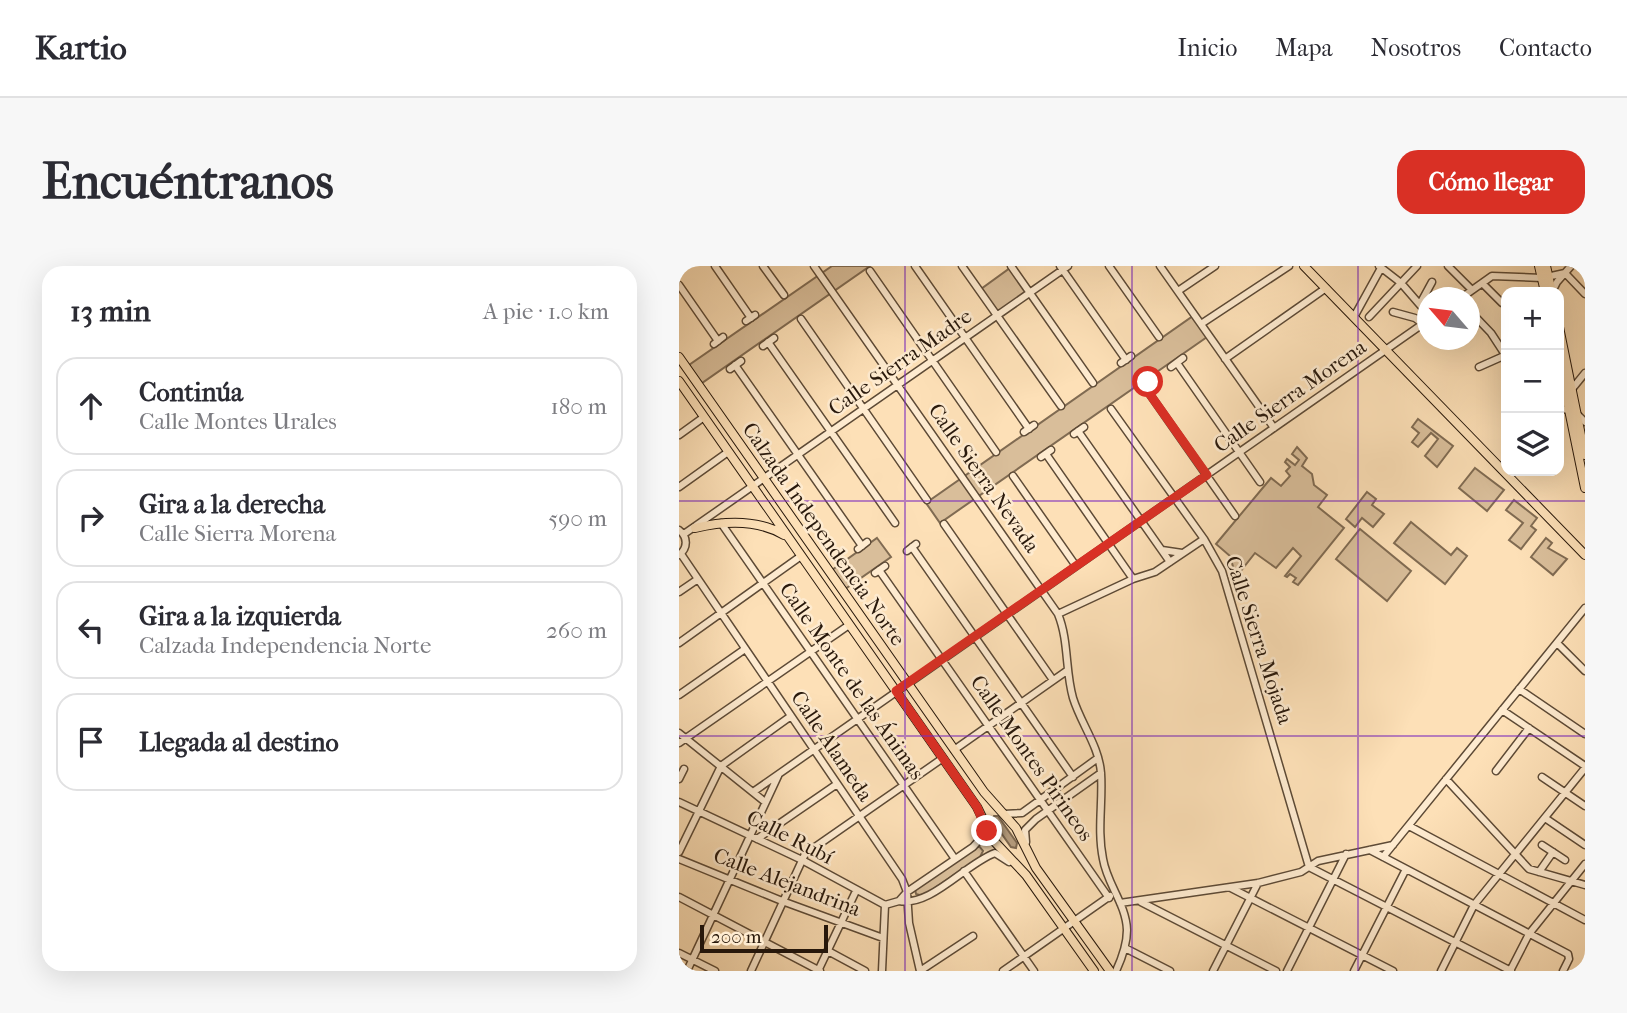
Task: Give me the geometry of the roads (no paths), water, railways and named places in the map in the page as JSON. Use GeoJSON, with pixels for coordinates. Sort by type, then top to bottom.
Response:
{"type":"FeatureCollection","features":[{"type":"Feature","properties":{"kind":"main road"},"geometry":{"type":"LineString","coordinates":[[1304,266],[1501,466]]}},
{"type":"Feature","properties":{"kind":"main road"},"geometry":{"type":"LineString","coordinates":[[1539,266],[1550,287]]}},
{"type":"Feature","properties":{"kind":"main road"},"geometry":{"type":"LineString","coordinates":[[1545,287],[1546,266]]}},
{"type":"Feature","properties":{"kind":"main road"},"geometry":{"type":"LineString","coordinates":[[1562,350],[1585,488]]}},
{"type":"Feature","properties":{"kind":"main road","name":"Calzada Independencia Norte"},"geometry":{"type":"LineString","coordinates":[[679,357],[984,792],[1020,833],[1028,854],[1109,971]]}},
{"type":"Feature","properties":{"kind":"main road"},"geometry":{"type":"LineString","coordinates":[[1564,377],[1569,393]]}},
{"type":"Feature","properties":{"kind":"main road","name":"Calzada Independencia Norte"},"geometry":{"type":"LineString","coordinates":[[680,384],[977,807],[993,841],[1016,864],[1094,971]]}},
{"type":"Feature","properties":{"kind":"main road"},"geometry":{"type":"LineString","coordinates":[[1572,411],[1585,455]]}},
{"type":"Feature","properties":{"kind":"main road"},"geometry":{"type":"LineString","coordinates":[[1511,476],[1585,555]]}},
{"type":"Feature","properties":{"kind":"main road"},"geometry":{"type":"LineString","coordinates":[[695,528],[721,523],[761,525],[787,537]]}},
{"type":"Feature","properties":{"kind":"street"},"geometry":{"type":"LineString","coordinates":[[715,266],[751,318]]}},
{"type":"Feature","properties":{"kind":"street"},"geometry":{"type":"LineString","coordinates":[[764,266],[783,295]]}},
{"type":"Feature","properties":{"kind":"street","name":"Calle Sierra Nevada"},"geometry":{"type":"LineString","coordinates":[[814,266],[1058,614],[1064,632],[1074,701],[1098,758],[1101,773],[1101,848],[1112,896],[1120,903],[1126,928],[1125,948],[1116,971]]}},
{"type":"Feature","properties":{"kind":"street"},"geometry":{"type":"LineString","coordinates":[[915,266],[1029,429]]}},
{"type":"Feature","properties":{"kind":"street"},"geometry":{"type":"LineString","coordinates":[[962,266],[1061,406]]}},
{"type":"Feature","properties":{"kind":"street"},"geometry":{"type":"LineString","coordinates":[[1011,266],[1093,384]]}},
{"type":"Feature","properties":{"kind":"street"},"geometry":{"type":"LineString","coordinates":[[1109,266],[1158,338]]}},
{"type":"Feature","properties":{"kind":"street"},"geometry":{"type":"LineString","coordinates":[[1160,266],[1274,428]]}},
{"type":"Feature","properties":{"kind":"street"},"geometry":{"type":"LineString","coordinates":[[1178,292],[1215,266]]}},
{"type":"Feature","properties":{"kind":"street"},"geometry":{"type":"LineString","coordinates":[[1201,324],[1289,266]]}},
{"type":"Feature","properties":{"kind":"street"},"geometry":{"type":"LineString","coordinates":[[1369,317],[1417,266]]}},
{"type":"Feature","properties":{"kind":"street"},"geometry":{"type":"LineString","coordinates":[[1448,266],[1469,287]]}},
{"type":"Feature","properties":{"kind":"street"},"geometry":{"type":"LineString","coordinates":[[1487,266],[1492,276]]}},
{"type":"Feature","properties":{"kind":"street"},"geometry":{"type":"LineString","coordinates":[[1554,287],[1571,266]]}},
{"type":"Feature","properties":{"kind":"street"},"geometry":{"type":"LineString","coordinates":[[1064,267],[1126,360]]}},
{"type":"Feature","properties":{"kind":"street","name":"Calle Sierra Madre"},"geometry":{"type":"LineString","coordinates":[[681,532],[695,528],[1064,267]]}},
{"type":"Feature","properties":{"kind":"street"},"geometry":{"type":"LineString","coordinates":[[1354,317],[1380,267],[1417,301]]}},
{"type":"Feature","properties":{"kind":"street"},"geometry":{"type":"LineString","coordinates":[[870,271],[996,452]]}},
{"type":"Feature","properties":{"kind":"street"},"geometry":{"type":"LineString","coordinates":[[1476,287],[1492,276],[1545,277],[1565,273]]}},
{"type":"Feature","properties":{"kind":"street"},"geometry":{"type":"LineString","coordinates":[[1565,273],[1585,294]]}},
{"type":"Feature","properties":{"kind":"street"},"geometry":{"type":"LineString","coordinates":[[1429,287],[1432,282]]}},
{"type":"Feature","properties":{"kind":"street"},"geometry":{"type":"LineString","coordinates":[[1482,283],[1501,302]]}},
{"type":"Feature","properties":{"kind":"street"},"geometry":{"type":"LineString","coordinates":[[679,285],[718,341]]}},
{"type":"Feature","properties":{"kind":"street"},"geometry":{"type":"LineString","coordinates":[[1225,359],[1326,288]]}},
{"type":"Feature","properties":{"kind":"street"},"geometry":{"type":"LineString","coordinates":[[1393,312],[1417,319]]}},
{"type":"Feature","properties":{"kind":"street"},"geometry":{"type":"LineString","coordinates":[[801,319],[927,501]]}},
{"type":"Feature","properties":{"kind":"street"},"geometry":{"type":"LineString","coordinates":[[1480,322],[1502,350]]}},
{"type":"Feature","properties":{"kind":"street","name":"Calle Sierra Morena"},"geometry":{"type":"LineString","coordinates":[[753,792],[1417,329]]}},
{"type":"Feature","properties":{"kind":"street"},"geometry":{"type":"LineString","coordinates":[[768,342],[895,523]]}},
{"type":"Feature","properties":{"kind":"street"},"geometry":{"type":"LineString","coordinates":[[1479,367],[1501,358]]}},
{"type":"Feature","properties":{"kind":"street"},"geometry":{"type":"LineString","coordinates":[[1177,362],[1260,482]]}},
{"type":"Feature","properties":{"kind":"street"},"geometry":{"type":"LineString","coordinates":[[735,365],[862,546]]}},
{"type":"Feature","properties":{"kind":"street"},"geometry":{"type":"LineString","coordinates":[[1564,400],[1585,373]]}},
{"type":"Feature","properties":{"kind":"street"},"geometry":{"type":"LineString","coordinates":[[1144,386],[1235,516]]}},
{"type":"Feature","properties":{"kind":"street","name":"Calle Sierra Mojada"},"geometry":{"type":"LineString","coordinates":[[1111,409],[1204,538],[1222,571],[1309,867]]}},
{"type":"Feature","properties":{"kind":"street"},"geometry":{"type":"LineString","coordinates":[[1564,409],[1572,411],[1585,422]]}},
{"type":"Feature","properties":{"kind":"street"},"geometry":{"type":"LineString","coordinates":[[679,435],[704,418]]}},
{"type":"Feature","properties":{"kind":"street"},"geometry":{"type":"LineString","coordinates":[[1079,431],[1170,562]]}},
{"type":"Feature","properties":{"kind":"street"},"geometry":{"type":"LineString","coordinates":[[679,487],[728,452]]}},
{"type":"Feature","properties":{"kind":"street"},"geometry":{"type":"LineString","coordinates":[[1046,454],[1133,579]]}},
{"type":"Feature","properties":{"kind":"street"},"geometry":{"type":"LineString","coordinates":[[1013,477],[1076,566]]}},
{"type":"Feature","properties":{"kind":"street","name":"Calle Monte de las Ánimas"},"geometry":{"type":"LineString","coordinates":[[721,523],[955,859]]}},
{"type":"Feature","properties":{"kind":"street"},"geometry":{"type":"LineString","coordinates":[[944,524],[1053,680]]}},
{"type":"Feature","properties":{"kind":"street"},"geometry":{"type":"LineString","coordinates":[[680,554],[686,547],[681,532]]}},
{"type":"Feature","properties":{"kind":"street"},"geometry":{"type":"LineString","coordinates":[[1058,614],[1133,579],[1147,576],[1204,538]]}},
{"type":"Feature","properties":{"kind":"street"},"geometry":{"type":"LineString","coordinates":[[912,547],[1073,777]]}},
{"type":"Feature","properties":{"kind":"street"},"geometry":{"type":"LineString","coordinates":[[1162,550],[1182,553]]}},
{"type":"Feature","properties":{"kind":"street","name":"Calle Alameda"},"geometry":{"type":"LineString","coordinates":[[680,554],[902,879],[907,892],[909,923],[920,971]]}},
{"type":"Feature","properties":{"kind":"street"},"geometry":{"type":"LineString","coordinates":[[679,643],[801,556]]}},
{"type":"Feature","properties":{"kind":"street","name":"Calle Montes Pirineos"},"geometry":{"type":"LineString","coordinates":[[880,570],[1047,810],[1112,896]]}},
{"type":"Feature","properties":{"kind":"street"},"geometry":{"type":"LineString","coordinates":[[679,592],[698,579]]}},
{"type":"Feature","properties":{"kind":"street"},"geometry":{"type":"LineString","coordinates":[[1384,857],[1585,608]]}},
{"type":"Feature","properties":{"kind":"street"},"geometry":{"type":"LineString","coordinates":[[679,743],[849,625]]}},
{"type":"Feature","properties":{"kind":"street"},"geometry":{"type":"LineString","coordinates":[[1557,642],[1585,671]]}},
{"type":"Feature","properties":{"kind":"street"},"geometry":{"type":"LineString","coordinates":[[679,695],[745,649]]}},
{"type":"Feature","properties":{"kind":"street"},"geometry":{"type":"LineString","coordinates":[[954,750],[1068,670]]}},
{"type":"Feature","properties":{"kind":"street"},"geometry":{"type":"LineString","coordinates":[[1519,689],[1585,734]]}},
{"type":"Feature","properties":{"kind":"street"},"geometry":{"type":"LineString","coordinates":[[1441,971],[1475,905],[1585,767],[1502,710]]}},
{"type":"Feature","properties":{"kind":"street"},"geometry":{"type":"LineString","coordinates":[[679,852],[721,766],[791,716]]}},
{"type":"Feature","properties":{"kind":"street"},"geometry":{"type":"LineString","coordinates":[[1496,771],[1529,728]]}},
{"type":"Feature","properties":{"kind":"street"},"geometry":{"type":"LineString","coordinates":[[679,733],[765,802]]}},
{"type":"Feature","properties":{"kind":"street"},"geometry":{"type":"LineString","coordinates":[[751,971],[805,854],[943,758]]}},
{"type":"Feature","properties":{"kind":"street"},"geometry":{"type":"LineString","coordinates":[[1004,814],[1022,813],[1098,758]]}},
{"type":"Feature","properties":{"kind":"street"},"geometry":{"type":"LineString","coordinates":[[679,779],[684,769]]}},
{"type":"Feature","properties":{"kind":"street"},"geometry":{"type":"LineString","coordinates":[[1028,854],[1025,830],[1047,810],[1101,773]]}},
{"type":"Feature","properties":{"kind":"street"},"geometry":{"type":"LineString","coordinates":[[687,971],[729,880],[753,837],[765,802],[778,776]]}},
{"type":"Feature","properties":{"kind":"street"},"geometry":{"type":"LineString","coordinates":[[1542,777],[1585,806]]}},
{"type":"Feature","properties":{"kind":"street"},"geometry":{"type":"LineString","coordinates":[[1446,779],[1529,869],[1585,886]]}},
{"type":"Feature","properties":{"kind":"street"},"geometry":{"type":"LineString","coordinates":[[753,837],[837,784]]}},
{"type":"Feature","properties":{"kind":"street","name":"Calle Rubí"},"geometry":{"type":"LineString","coordinates":[[679,802],[802,860],[885,905]]}},
{"type":"Feature","properties":{"kind":"street"},"geometry":{"type":"LineString","coordinates":[[1545,818],[1585,845]]}},
{"type":"Feature","properties":{"kind":"street"},"geometry":{"type":"LineString","coordinates":[[899,901],[907,892],[979,841],[985,829],[984,822]]}},
{"type":"Feature","properties":{"kind":"street"},"geometry":{"type":"LineString","coordinates":[[1409,826],[1585,920]]}},
{"type":"Feature","properties":{"kind":"street"},"geometry":{"type":"LineString","coordinates":[[1120,903],[1258,883],[1301,872],[1318,861],[1393,845]]}},
{"type":"Feature","properties":{"kind":"street"},"geometry":{"type":"LineString","coordinates":[[1542,845],[1565,860]]}},
{"type":"Feature","properties":{"kind":"street"},"geometry":{"type":"LineString","coordinates":[[1369,849],[1570,956],[1563,971]]}},
{"type":"Feature","properties":{"kind":"street"},"geometry":{"type":"LineString","coordinates":[[1539,872],[1553,852]]}},
{"type":"Feature","properties":{"kind":"street"},"geometry":{"type":"LineString","coordinates":[[882,971],[885,905],[922,898],[995,853],[1016,864]]}},
{"type":"Feature","properties":{"kind":"street"},"geometry":{"type":"LineString","coordinates":[[1287,971],[1346,854]]}},
{"type":"Feature","properties":{"kind":"street","name":"Calle Alejandrina"},"geometry":{"type":"LineString","coordinates":[[679,859],[883,938]]}},
{"type":"Feature","properties":{"kind":"street"},"geometry":{"type":"LineString","coordinates":[[1309,867],[1510,971],[1529,934],[1585,864]]}},
{"type":"Feature","properties":{"kind":"street"},"geometry":{"type":"LineString","coordinates":[[1354,971],[1406,869]]}},
{"type":"Feature","properties":{"kind":"street"},"geometry":{"type":"LineString","coordinates":[[964,871],[1034,971]]}},
{"type":"Feature","properties":{"kind":"street"},"geometry":{"type":"LineString","coordinates":[[1213,971],[1258,883]]}},
{"type":"Feature","properties":{"kind":"street"},"geometry":{"type":"LineString","coordinates":[[1229,887],[1393,971]]}},
{"type":"Feature","properties":{"kind":"street"},"geometry":{"type":"LineString","coordinates":[[679,897],[819,971],[856,891]]}},
{"type":"Feature","properties":{"kind":"street"},"geometry":{"type":"LineString","coordinates":[[1003,971],[1112,896]]}},
{"type":"Feature","properties":{"kind":"street"},"geometry":{"type":"LineString","coordinates":[[1140,901],[1276,971]]}},
{"type":"Feature","properties":{"kind":"street"},"geometry":{"type":"LineString","coordinates":[[920,971],[973,936]]}},
{"type":"Feature","properties":{"kind":"street"},"geometry":{"type":"LineString","coordinates":[[1125,948],[1170,971]]}},
{"type":"Feature","properties":{"kind":"street"},"geometry":{"type":"LineString","coordinates":[[828,951],[865,971]]}},
{"type":"Feature","properties":{"kind":"street"},"geometry":{"type":"LineString","coordinates":[[679,953],[715,971]]}}]}
